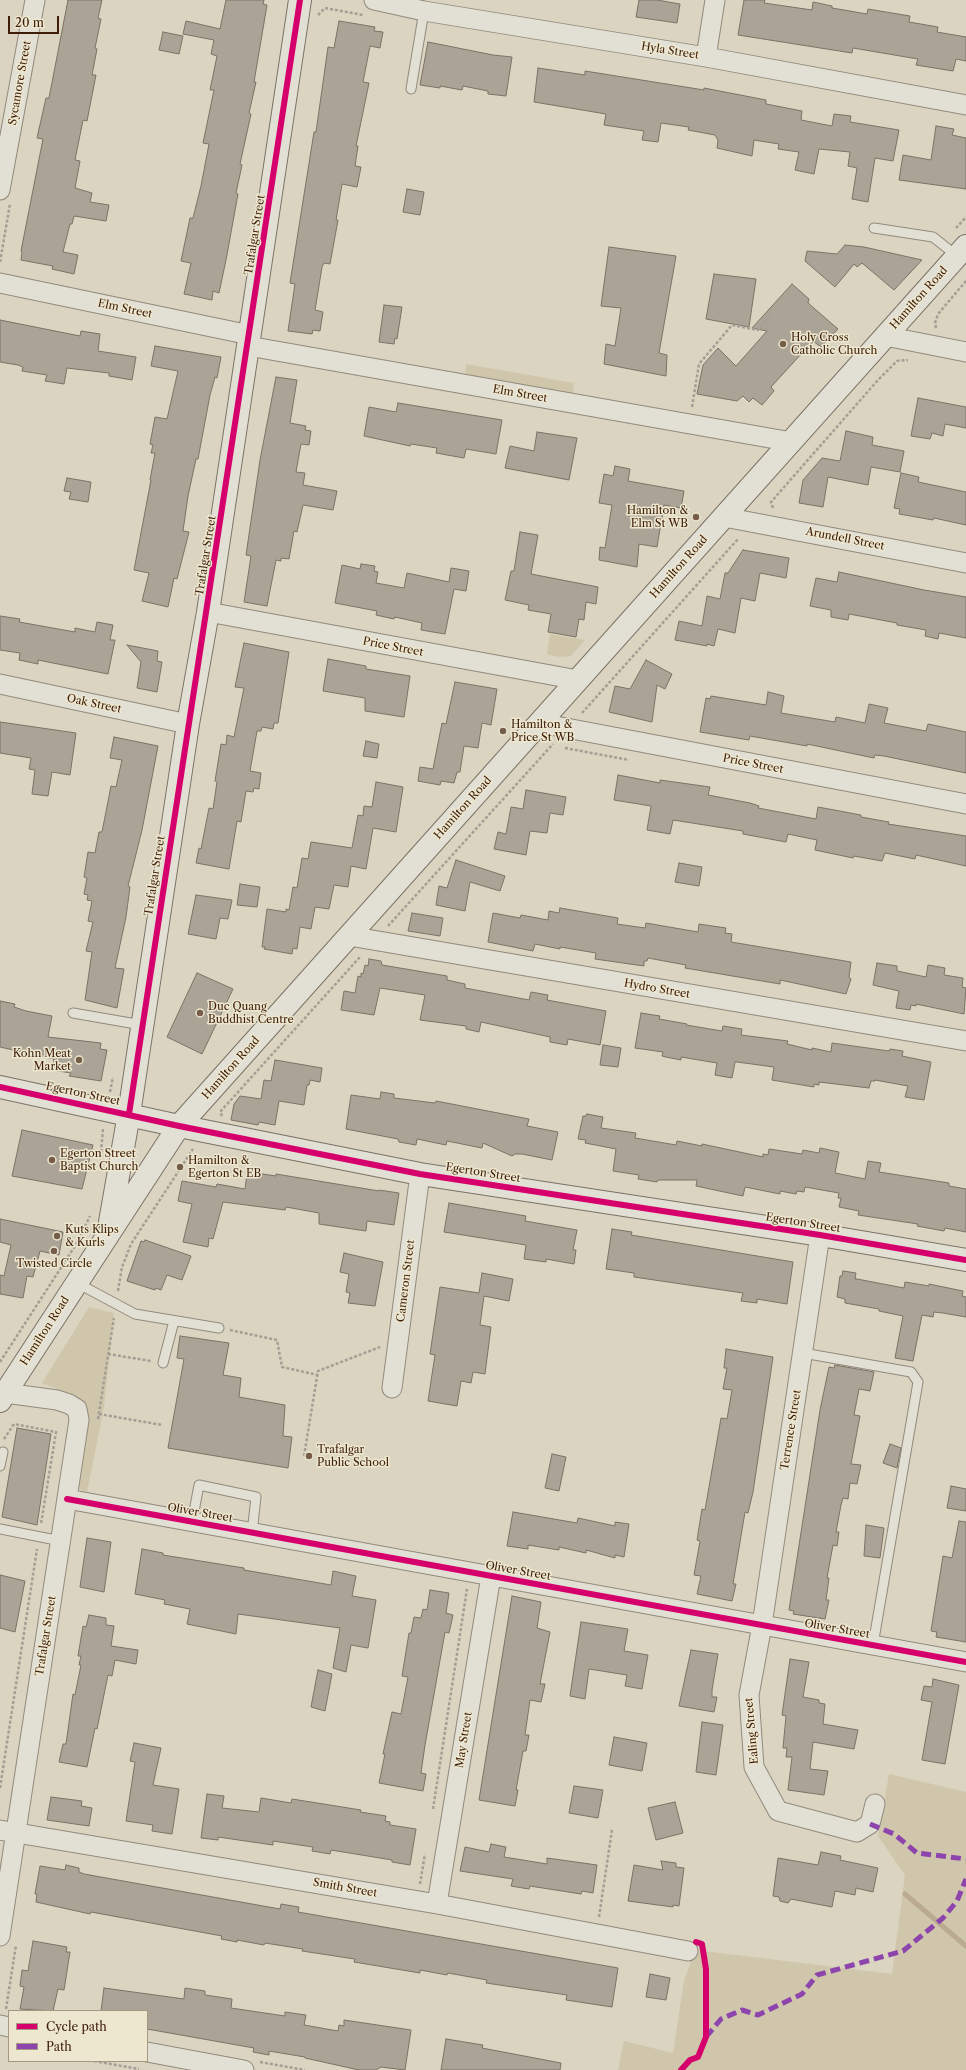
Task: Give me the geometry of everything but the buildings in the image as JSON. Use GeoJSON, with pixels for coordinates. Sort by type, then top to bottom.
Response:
{"type":"FeatureCollection","features":[{"type":"Feature","properties":{"kind":"main road","name":"Trafalgar Street"},"geometry":{"type":"LineString","coordinates":[[109,1232],[129,1114],[188,724],[208,612],[300,0]]}},
{"type":"Feature","properties":{"kind":"main road","name":"Hamilton Road"},"geometry":{"type":"LineString","coordinates":[[3,1397],[76,1282],[179,1126],[792,442],[885,336],[955,249]]}},
{"type":"Feature","properties":{"kind":"main road","name":"Egerton Street"},"geometry":{"type":"LineString","coordinates":[[0,1087],[179,1126],[420,1174],[820,1235],[966,1260]]}},
{"type":"Feature","properties":{"kind":"street","name":"Sycamore Street"},"geometry":{"type":"LineString","coordinates":[[0,190],[35,0]]}},
{"type":"Feature","properties":{"kind":"street"},"geometry":{"type":"LineString","coordinates":[[706,57],[715,0]]}},
{"type":"Feature","properties":{"kind":"street","name":"Hyla Street"},"geometry":{"type":"LineString","coordinates":[[372,8],[424,11],[706,57],[966,105]]}},
{"type":"Feature","properties":{"kind":"street","name":"Elm Street"},"geometry":{"type":"LineString","coordinates":[[0,283],[249,340],[792,442]]}},
{"type":"Feature","properties":{"kind":"street"},"geometry":{"type":"LineString","coordinates":[[885,336],[966,352]]}},
{"type":"Feature","properties":{"kind":"street","name":"Arundell Street"},"geometry":{"type":"LineString","coordinates":[[724,517],[966,562]]}},
{"type":"Feature","properties":{"kind":"street","name":"Price Street"},"geometry":{"type":"LineString","coordinates":[[208,612],[578,680]]}},
{"type":"Feature","properties":{"kind":"street","name":"Oak Street"},"geometry":{"type":"LineString","coordinates":[[0,684],[188,724]]}},
{"type":"Feature","properties":{"kind":"street","name":"Price Street"},"geometry":{"type":"LineString","coordinates":[[540,723],[966,804]]}},
{"type":"Feature","properties":{"kind":"street","name":"Hydro Street"},"geometry":{"type":"LineString","coordinates":[[349,936],[966,1041]]}},
{"type":"Feature","properties":{"kind":"street","name":"Cameron Street"},"geometry":{"type":"LineString","coordinates":[[392,1388],[420,1174]]}},
{"type":"Feature","properties":{"kind":"street","name":"Terrence Street"},"geometry":{"type":"LineString","coordinates":[[762,1625],[820,1235]]}},
{"type":"Feature","properties":{"kind":"street","name":"Trafalgar Street"},"geometry":{"type":"LineString","coordinates":[[0,1936],[7,1831],[61,1541],[78,1420],[77,1409],[69,1404],[57,1400],[3,1397]]}},
{"type":"Feature","properties":{"kind":"street","name":"Oliver Street"},"geometry":{"type":"LineString","coordinates":[[67,1499],[966,1662]]}},
{"type":"Feature","properties":{"kind":"street","name":"May Street"},"geometry":{"type":"LineString","coordinates":[[437,1904],[491,1576]]}},
{"type":"Feature","properties":{"kind":"street","name":"Ealing Street"},"geometry":{"type":"LineString","coordinates":[[762,1625],[749,1694],[754,1768],[778,1811],[857,1832],[870,1824],[875,1804]]}},
{"type":"Feature","properties":{"kind":"street","name":"Smith Street"},"geometry":{"type":"LineString","coordinates":[[7,1831],[437,1904],[688,1951]]}},
{"type":"Feature","properties":{"kind":"street"},"geometry":{"type":"LineString","coordinates":[[148,2052],[244,2070]]}},
{"type":"Feature","properties":{"kind":"lane"},"geometry":{"type":"LineString","coordinates":[[411,90],[424,11]]}},
{"type":"Feature","properties":{"kind":"lane"},"geometry":{"type":"LineString","coordinates":[[874,228],[933,238],[955,249]]}},
{"type":"Feature","properties":{"kind":"lane"},"geometry":{"type":"LineString","coordinates":[[73,1013],[142,1025]]}},
{"type":"Feature","properties":{"kind":"lane"},"geometry":{"type":"LineString","coordinates":[[76,1282],[134,1314],[219,1328]]}},
{"type":"Feature","properties":{"kind":"lane"},"geometry":{"type":"LineString","coordinates":[[163,1362],[174,1320]]}},
{"type":"Feature","properties":{"kind":"lane"},"geometry":{"type":"LineString","coordinates":[[803,1353],[912,1372],[918,1382],[873,1645]]}},
{"type":"Feature","properties":{"kind":"lane"},"geometry":{"type":"LineString","coordinates":[[0,1466],[2,1448]]}},
{"type":"Feature","properties":{"kind":"lane"},"geometry":{"type":"LineString","coordinates":[[192,1522],[199,1485],[256,1497],[252,1533]]}},
{"type":"Feature","properties":{"kind":"lane"},"geometry":{"type":"LineString","coordinates":[[0,1529],[61,1541]]}},
{"type":"Feature","properties":{"kind":"path"},"geometry":{"type":"LineString","coordinates":[[316,23],[318,15],[325,8],[372,8]]}},
{"type":"Feature","properties":{"kind":"path"},"geometry":{"type":"LineString","coordinates":[[955,249],[966,217]]}},
{"type":"Feature","properties":{"kind":"path"},"geometry":{"type":"LineString","coordinates":[[938,332],[935,323],[938,314],[966,281]]}},
{"type":"Feature","properties":{"kind":"path"},"geometry":{"type":"LineString","coordinates":[[691,412],[699,364],[732,325],[758,330],[771,315]]}},
{"type":"Feature","properties":{"kind":"path"},"geometry":{"type":"LineString","coordinates":[[771,502],[878,380],[897,361],[910,360]]}},
{"type":"Feature","properties":{"kind":"path"},"geometry":{"type":"LineString","coordinates":[[583,718],[582,712],[738,538]]}},
{"type":"Feature","properties":{"kind":"path"},"geometry":{"type":"LineString","coordinates":[[386,929],[552,744]]}},
{"type":"Feature","properties":{"kind":"path"},"geometry":{"type":"LineString","coordinates":[[220,1112],[359,956]]}},
{"type":"Feature","properties":{"kind":"path"},"geometry":{"type":"LineString","coordinates":[[103,1093],[110,1092],[114,1071]]}},
{"type":"Feature","properties":{"kind":"path"},"geometry":{"type":"LineString","coordinates":[[100,1160],[104,1125]]}},
{"type":"Feature","properties":{"kind":"path"},"geometry":{"type":"LineString","coordinates":[[163,1362],[108,1354],[122,1267],[131,1244],[192,1149]]}},
{"type":"Feature","properties":{"kind":"path"},"geometry":{"type":"LineString","coordinates":[[0,1362],[73,1248],[92,1213]]}},
{"type":"Feature","properties":{"kind":"path"},"geometry":{"type":"LineString","coordinates":[[219,1328],[276,1340],[282,1367],[318,1375]]}},
{"type":"Feature","properties":{"kind":"path"},"geometry":{"type":"LineString","coordinates":[[304,1456],[318,1371],[399,1340]]}},
{"type":"Feature","properties":{"kind":"path"},"geometry":{"type":"LineString","coordinates":[[99,1414],[162,1425]]}},
{"type":"Feature","properties":{"kind":"path"},"geometry":{"type":"LineString","coordinates":[[0,1788],[38,1537],[56,1432],[14,1424],[2,1448]]}},
{"type":"Feature","properties":{"kind":"path"},"geometry":{"type":"LineString","coordinates":[[432,1813],[467,1588]]}},
{"type":"Feature","properties":{"kind":"path"},"geometry":{"type":"LineString","coordinates":[[598,1923],[612,1830]]}},
{"type":"Feature","properties":{"kind":"path"},"geometry":{"type":"LineString","coordinates":[[419,1891],[426,1852]]}},
{"type":"Feature","properties":{"kind":"path"},"geometry":{"type":"LineString","coordinates":[[100,2062],[144,2070]]}},
{"type":"Feature","properties":{"kind":"shaded area"},"geometry":{"type":"Polygon","coordinates":[[[466,364],[574,383],[573,394],[465,376],[466,364]]]}},
{"type":"Feature","properties":{"kind":"shaded area"},"geometry":{"type":"Polygon","coordinates":[[[550,634],[585,640],[571,656],[559,657],[547,654],[550,634]]]}},
{"type":"Feature","properties":{"kind":"shaded area"},"geometry":{"type":"Polygon","coordinates":[[[89,1307],[114,1313],[104,1407],[87,1492],[79,1489],[86,1408],[81,1399],[42,1383],[89,1307]]]}},
{"type":"Feature","properties":{"kind":"shaded area"},"geometry":{"type":"Polygon","coordinates":[[[889,1774],[966,1792],[966,2070],[618,2070],[624,2041],[673,2053],[684,1981],[695,1950],[892,1974],[905,1875],[878,1836],[889,1774]]]}},
{"type":"Feature","properties":{"kind":"waterway"},"geometry":{"type":"LineString","coordinates":[[905,1894],[966,1946]]}},
{"type":"Feature","properties":{"kind":"marked path"},"geometry":{"type":"LineString","coordinates":[[870,1824],[894,1834],[917,1853],[966,1859]]}},
{"type":"Feature","properties":{"kind":"marked path"},"geometry":{"type":"LineString","coordinates":[[706,2037],[721,2019],[742,2010],[758,2015],[802,1994],[817,1975],[903,1951],[943,1918],[957,1901],[966,1879]]}},
{"type":"Feature","properties":{"kind":"cycle path"},"geometry":{"type":"LineString","coordinates":[[129,1114],[300,0]]}},
{"type":"Feature","properties":{"kind":"cycle path"},"geometry":{"type":"LineString","coordinates":[[0,1087],[179,1126],[420,1174],[820,1235],[966,1260]]}},
{"type":"Feature","properties":{"kind":"cycle path"},"geometry":{"type":"LineString","coordinates":[[67,1499],[966,1662]]}},
{"type":"Feature","properties":{"kind":"cycle path"},"geometry":{"type":"LineString","coordinates":[[681,2070],[690,2060],[698,2057],[706,2037],[706,1969],[702,1944],[696,1942]]}},
{"type":"Feature","properties":{"kind":"place","name":"Holy Cross Catholic Church"},"geometry":{"type":"Point","coordinates":[783,344]}},
{"type":"Feature","properties":{"kind":"place","name":"Hamilton & Elm St WB"},"geometry":{"type":"Point","coordinates":[696,517]}},
{"type":"Feature","properties":{"kind":"place","name":"Hamilton & Price St WB"},"geometry":{"type":"Point","coordinates":[503,731]}},
{"type":"Feature","properties":{"kind":"place","name":"Duc Quang Buddhist Centre"},"geometry":{"type":"Point","coordinates":[200,1013]}},
{"type":"Feature","properties":{"kind":"place","name":"Kohn Meat Market"},"geometry":{"type":"Point","coordinates":[79,1060]}},
{"type":"Feature","properties":{"kind":"place","name":"Egerton Street Baptist Church"},"geometry":{"type":"Point","coordinates":[52,1160]}},
{"type":"Feature","properties":{"kind":"place","name":"Hamilton & Egerton St EB"},"geometry":{"type":"Point","coordinates":[180,1167]}},
{"type":"Feature","properties":{"kind":"place","name":"Kuts Klips & Kurls"},"geometry":{"type":"Point","coordinates":[57,1236]}},
{"type":"Feature","properties":{"kind":"place","name":"Twisted Circle"},"geometry":{"type":"Point","coordinates":[54,1251]}},
{"type":"Feature","properties":{"kind":"place","name":"Trafalgar Public School"},"geometry":{"type":"Point","coordinates":[309,1456]}}]}
